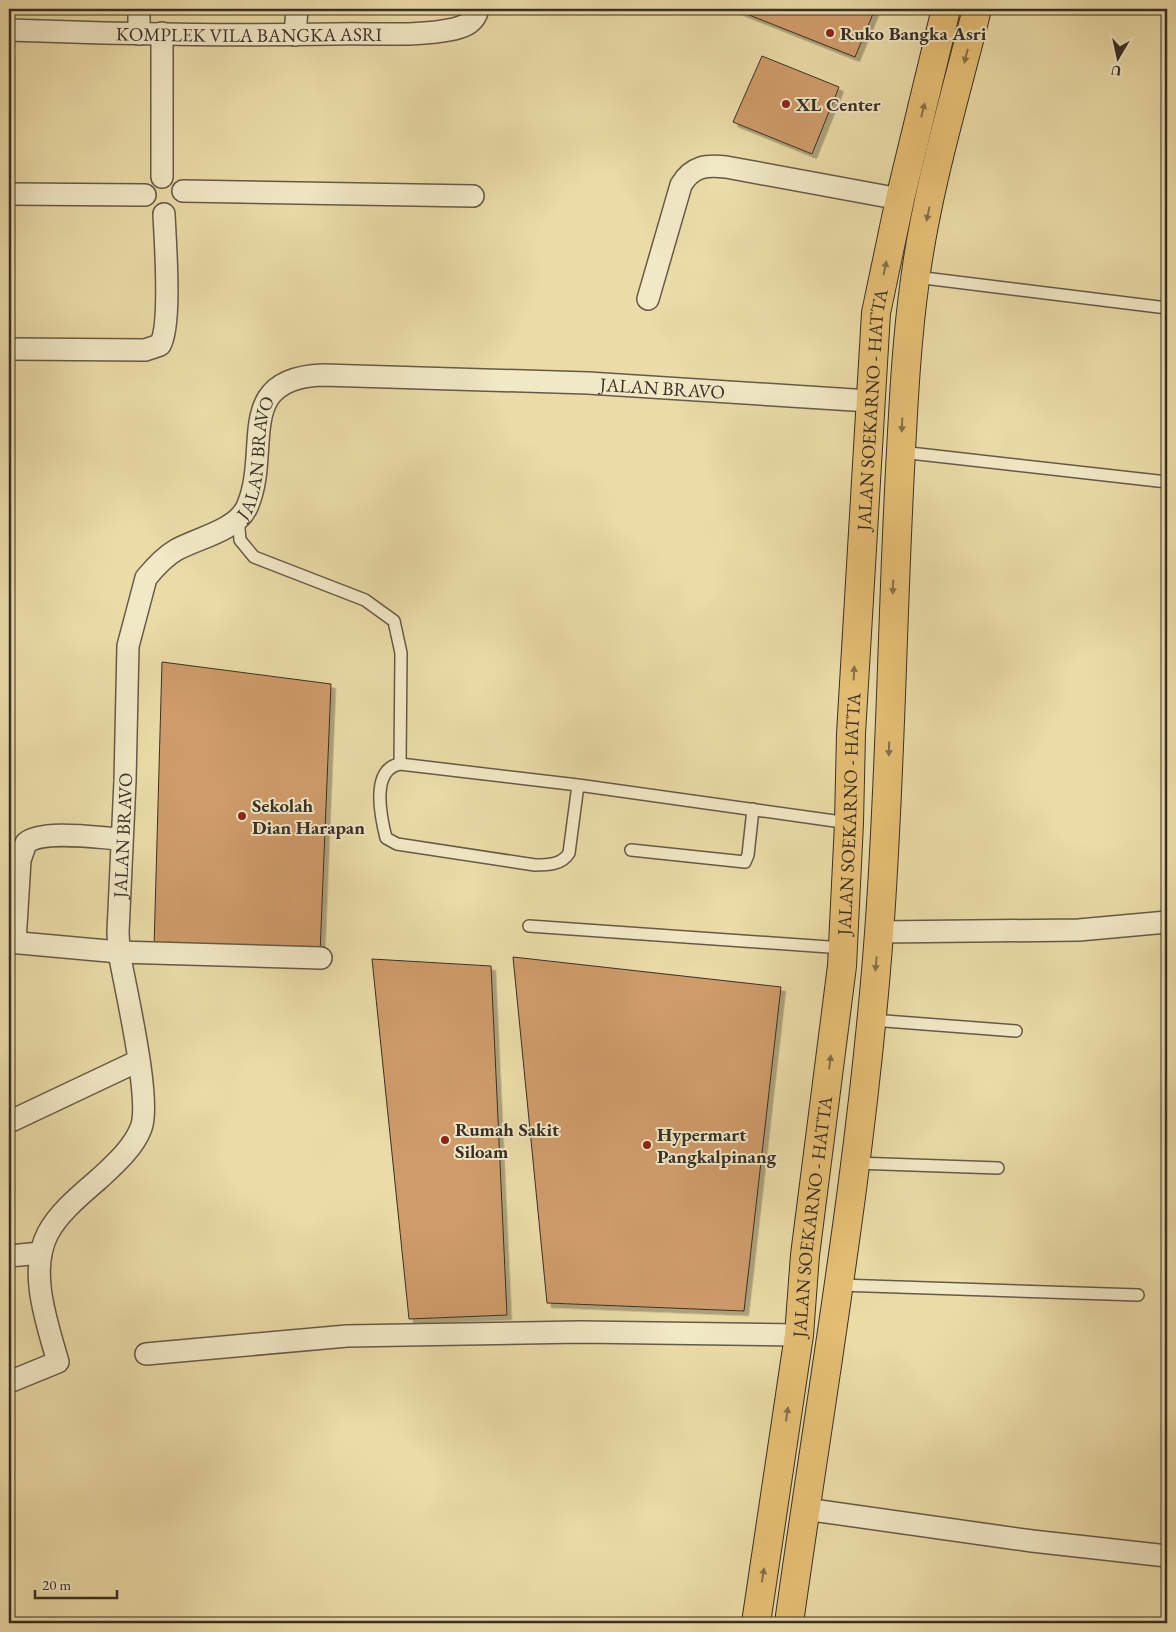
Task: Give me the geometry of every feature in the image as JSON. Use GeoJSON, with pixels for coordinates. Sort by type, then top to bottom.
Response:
{"type":"FeatureCollection","features":[{"type":"Feature","properties":{"kind":"highway","name":"JALAN SOEKARNO - HATTA"},"geometry":{"type":"LineString","coordinates":[[756,1623],[798,1334],[805,1255],[843,948],[851,734],[869,401],[876,313],[900,199],[946,9]]}},
{"type":"Feature","properties":{"kind":"highway","name":"JALAN SOEKARNO - HATTA"},"geometry":{"type":"LineString","coordinates":[[789,1623],[839,1285],[872,1020],[889,757],[895,532],[904,376],[915,277],[932,192],[978,9]]}},
{"type":"Feature","properties":{"kind":"street"},"geometry":{"type":"LineString","coordinates":[[139,9],[139,34]]}},
{"type":"Feature","properties":{"kind":"street"},"geometry":{"type":"LineString","coordinates":[[295,35],[297,9]]}},
{"type":"Feature","properties":{"kind":"street","name":"KOMPLEK VILA BANGKA ASRI"},"geometry":{"type":"LineString","coordinates":[[9,30],[139,34],[295,35],[453,29],[472,22],[478,9]]}},
{"type":"Feature","properties":{"kind":"street"},"geometry":{"type":"LineString","coordinates":[[162,33],[162,177]]}},
{"type":"Feature","properties":{"kind":"street"},"geometry":{"type":"LineString","coordinates":[[648,299],[681,185],[688,174],[696,168],[710,166],[726,167],[900,199]]}},
{"type":"Feature","properties":{"kind":"street"},"geometry":{"type":"LineString","coordinates":[[162,177],[171,178],[179,183],[183,191],[182,203],[175,211],[164,214],[154,212],[148,204],[145,195],[148,186],[153,180],[162,177]]}},
{"type":"Feature","properties":{"kind":"street"},"geometry":{"type":"LineString","coordinates":[[183,191],[473,196]]}},
{"type":"Feature","properties":{"kind":"street"},"geometry":{"type":"LineString","coordinates":[[9,194],[145,195]]}},
{"type":"Feature","properties":{"kind":"street"},"geometry":{"type":"LineString","coordinates":[[9,349],[145,350],[160,344],[163,330],[167,271],[164,214]]}},
{"type":"Feature","properties":{"kind":"street","name":"JALAN BRAVO"},"geometry":{"type":"LineString","coordinates":[[41,1253],[49,1231],[57,1220],[110,1169],[134,1142],[141,1130],[143,1115],[142,1086],[119,952],[121,839],[126,781],[128,646],[146,578],[161,561],[174,551],[228,525],[246,508],[252,484],[266,399],[280,384],[294,378],[323,375],[588,383],[869,401]]}},
{"type":"Feature","properties":{"kind":"street"},"geometry":{"type":"LineString","coordinates":[[121,839],[54,836],[35,838],[26,843],[20,860],[12,942],[119,952],[321,958]]}},
{"type":"Feature","properties":{"kind":"street"},"geometry":{"type":"LineString","coordinates":[[879,932],[1079,930],[1167,922]]}},
{"type":"Feature","properties":{"kind":"street"},"geometry":{"type":"LineString","coordinates":[[9,1122],[138,1061]]}},
{"type":"Feature","properties":{"kind":"street"},"geometry":{"type":"LineString","coordinates":[[9,1256],[41,1253],[42,1301],[58,1362],[9,1382]]}},
{"type":"Feature","properties":{"kind":"street"},"geometry":{"type":"LineString","coordinates":[[146,1354],[347,1336],[581,1332],[798,1334]]}},
{"type":"Feature","properties":{"kind":"street"},"geometry":{"type":"LineString","coordinates":[[805,1509],[1032,1540],[1167,1556]]}},
{"type":"Feature","properties":{"kind":"lane"},"geometry":{"type":"LineString","coordinates":[[915,277],[1167,308]]}},
{"type":"Feature","properties":{"kind":"lane"},"geometry":{"type":"LineString","coordinates":[[901,452],[1167,482]]}},
{"type":"Feature","properties":{"kind":"lane"},"geometry":{"type":"LineString","coordinates":[[238,517],[240,540],[254,557],[365,600],[394,621],[401,653],[400,764]]}},
{"type":"Feature","properties":{"kind":"lane"},"geometry":{"type":"LineString","coordinates":[[578,785],[569,853],[559,862],[535,865],[406,846],[391,842],[386,838],[381,821],[381,784],[386,771],[391,766],[400,764],[578,785],[849,823]]}},
{"type":"Feature","properties":{"kind":"lane"},"geometry":{"type":"LineString","coordinates":[[631,850],[744,863],[748,855],[752,809]]}},
{"type":"Feature","properties":{"kind":"lane"},"geometry":{"type":"LineString","coordinates":[[529,926],[843,948]]}},
{"type":"Feature","properties":{"kind":"lane"},"geometry":{"type":"LineString","coordinates":[[872,1020],[1016,1031]]}},
{"type":"Feature","properties":{"kind":"lane"},"geometry":{"type":"LineString","coordinates":[[855,1163],[998,1168]]}},
{"type":"Feature","properties":{"kind":"lane"},"geometry":{"type":"LineString","coordinates":[[839,1285],[1138,1295]]}},
{"type":"Feature","properties":{"kind":"building","name":"Ruko Bangka Asri"},"geometry":{"type":"Polygon","coordinates":[[[734,9],[875,9],[855,57],[734,9]]]}},
{"type":"Feature","properties":{"kind":"building","name":"XL Center"},"geometry":{"type":"Polygon","coordinates":[[[762,56],[839,87],[812,154],[733,122],[762,56]]]}},
{"type":"Feature","properties":{"kind":"building","name":"Sekolah Dian Harapan"},"geometry":{"type":"Polygon","coordinates":[[[162,662],[331,684],[320,953],[154,948],[162,662]]]}},
{"type":"Feature","properties":{"kind":"building","name":"Hypermart Pangkalpinang"},"geometry":{"type":"Polygon","coordinates":[[[513,957],[781,987],[744,1311],[547,1303],[513,957]]]}},
{"type":"Feature","properties":{"kind":"building","name":"Rumah Sakit Siloam"},"geometry":{"type":"Polygon","coordinates":[[[372,959],[491,966],[507,1315],[409,1319],[372,959]]]}},
{"type":"Feature","properties":{"kind":"place","name":"Ruko Bangka Asri"},"geometry":{"type":"Point","coordinates":[830,33]}},
{"type":"Feature","properties":{"kind":"place","name":"XL Center"},"geometry":{"type":"Point","coordinates":[786,104]}},
{"type":"Feature","properties":{"kind":"place","name":"Sekolah Dian Harapan"},"geometry":{"type":"Point","coordinates":[242,816]}},
{"type":"Feature","properties":{"kind":"place","name":"Rumah Sakit Siloam"},"geometry":{"type":"Point","coordinates":[445,1140]}},
{"type":"Feature","properties":{"kind":"place","name":"Hypermart Pangkalpinang"},"geometry":{"type":"Point","coordinates":[647,1145]}}]}
